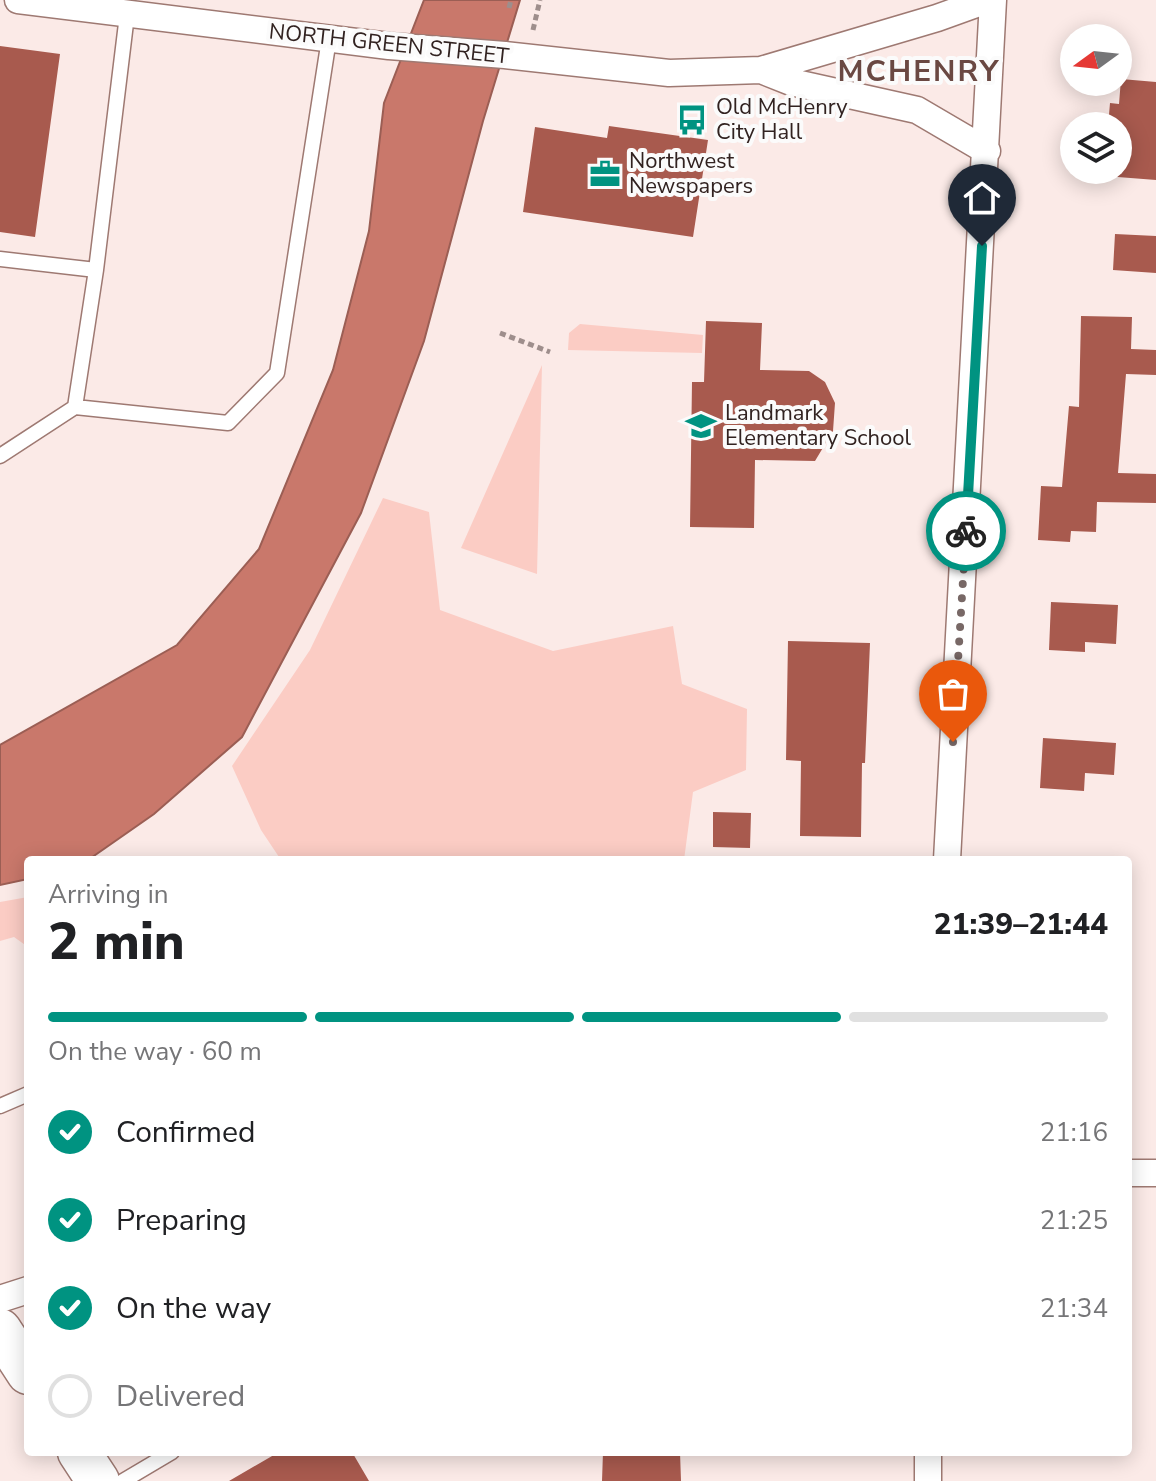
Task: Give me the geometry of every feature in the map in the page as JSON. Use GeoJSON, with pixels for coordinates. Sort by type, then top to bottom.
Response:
{"type":"FeatureCollection","features":[{"type":"Feature","properties":{"kind":"main road"},"geometry":{"type":"LineString","coordinates":[[0,1330],[24,1367]]}},
{"type":"Feature","properties":{"kind":"main road"},"geometry":{"type":"LineString","coordinates":[[82,1456],[98,1481]]}},
{"type":"Feature","properties":{"kind":"street","name":"NORTH GREEN STREET"},"geometry":{"type":"LineString","coordinates":[[18,0],[389,46],[669,73],[761,70],[937,18],[987,0]]}},
{"type":"Feature","properties":{"kind":"street"},"geometry":{"type":"LineString","coordinates":[[947,856],[993,0]]}},
{"type":"Feature","properties":{"kind":"street","name":"NORTH GREEN STREET"},"geometry":{"type":"LineString","coordinates":[[761,70],[791,82],[917,110],[987,151]]}},
{"type":"Feature","properties":{"kind":"street"},"geometry":{"type":"LineString","coordinates":[[1132,1173],[1156,1173]]}},
{"type":"Feature","properties":{"kind":"street"},"geometry":{"type":"LineString","coordinates":[[0,1299],[24,1291]]}},
{"type":"Feature","properties":{"kind":"street"},"geometry":{"type":"LineString","coordinates":[[928,1456],[928,1481]]}},
{"type":"Feature","properties":{"kind":"lane"},"geometry":{"type":"LineString","coordinates":[[75,407],[96,270],[127,15]]}},
{"type":"Feature","properties":{"kind":"lane"},"geometry":{"type":"LineString","coordinates":[[0,456],[75,407],[228,423],[277,373],[329,39]]}},
{"type":"Feature","properties":{"kind":"lane"},"geometry":{"type":"LineString","coordinates":[[0,259],[96,270]]}},
{"type":"Feature","properties":{"kind":"lane"},"geometry":{"type":"LineString","coordinates":[[0,1106],[24,1096]]}},
{"type":"Feature","properties":{"kind":"lane"},"geometry":{"type":"LineString","coordinates":[[123,1481],[165,1456]]}},
{"type":"Feature","properties":{"kind":"path"},"geometry":{"type":"LineString","coordinates":[[509,8],[511,0]]}},
{"type":"Feature","properties":{"kind":"path"},"geometry":{"type":"LineString","coordinates":[[500,333],[550,352]]}},
{"type":"Feature","properties":{"kind":"shaded area"},"geometry":{"type":"Polygon","coordinates":[[[424,0],[520,0],[483,121],[424,341],[361,513],[242,737],[154,814],[94,856],[24,856],[24,880],[0,885],[0,745],[177,645],[259,549],[333,370],[369,231],[384,103],[424,0]]]}},
{"type":"Feature","properties":{"kind":"shaded area"},"geometry":{"type":"Polygon","coordinates":[[[580,324],[703,335],[702,353],[568,350],[569,333],[580,324]]]}},
{"type":"Feature","properties":{"kind":"shaded area"},"geometry":{"type":"Polygon","coordinates":[[[542,365],[537,574],[461,548],[542,365]]]}},
{"type":"Feature","properties":{"kind":"shaded area"},"geometry":{"type":"Polygon","coordinates":[[[383,498],[429,512],[440,610],[553,651],[673,626],[682,684],[747,709],[746,770],[693,792],[685,856],[278,856],[261,830],[232,766],[310,650],[383,498]]]}},
{"type":"Feature","properties":{"kind":"shaded area"},"geometry":{"type":"Polygon","coordinates":[[[24,898],[24,944],[14,937],[0,941],[0,902],[24,898]]]}},
{"type":"Feature","properties":{"kind":"building"},"geometry":{"type":"Polygon","coordinates":[[[0,46],[60,54],[35,237],[0,232],[0,46]]]}},
{"type":"Feature","properties":{"kind":"building"},"geometry":{"type":"Polygon","coordinates":[[[1132,80],[1156,82],[1156,180],[1132,178],[1132,112],[1109,112],[1110,103],[1119,104],[1120,96],[1132,96],[1132,80]]]}},
{"type":"Feature","properties":{"kind":"building"},"geometry":{"type":"Polygon","coordinates":[[[609,126],[708,140],[693,237],[523,212],[535,127],[607,138],[609,126]]]}},
{"type":"Feature","properties":{"kind":"building"},"geometry":{"type":"Polygon","coordinates":[[[1115,234],[1156,236],[1156,273],[1113,270],[1115,234]]]}},
{"type":"Feature","properties":{"kind":"building"},"geometry":{"type":"Polygon","coordinates":[[[1081,316],[1132,317],[1131,349],[1156,350],[1156,375],[1126,374],[1118,473],[1156,474],[1156,503],[1097,502],[1096,532],[1071,531],[1070,542],[1038,540],[1041,486],[1062,487],[1069,406],[1079,407],[1081,316]]]}},
{"type":"Feature","properties":{"kind":"building","name":"Landmark Elementary School"},"geometry":{"type":"Polygon","coordinates":[[[706,321],[762,323],[760,370],[809,371],[825,382],[835,403],[833,431],[815,461],[755,460],[754,528],[690,527],[692,382],[704,382],[706,321]]]}},
{"type":"Feature","properties":{"kind":"building"},"geometry":{"type":"Polygon","coordinates":[[[1051,602],[1118,605],[1116,644],[1085,642],[1085,652],[1049,650],[1051,602]]]}},
{"type":"Feature","properties":{"kind":"building"},"geometry":{"type":"Polygon","coordinates":[[[788,641],[870,643],[865,763],[862,763],[861,837],[800,836],[801,761],[786,760],[788,641]]]}},
{"type":"Feature","properties":{"kind":"building"},"geometry":{"type":"Polygon","coordinates":[[[1043,738],[1116,743],[1114,775],[1085,773],[1084,791],[1040,788],[1043,738]]]}},
{"type":"Feature","properties":{"kind":"building"},"geometry":{"type":"Polygon","coordinates":[[[713,812],[751,813],[750,848],[713,847],[713,812]]]}},
{"type":"Feature","properties":{"kind":"building"},"geometry":{"type":"Polygon","coordinates":[[[272,1456],[354,1456],[369,1481],[229,1481],[272,1456]]]}},
{"type":"Feature","properties":{"kind":"building"},"geometry":{"type":"Polygon","coordinates":[[[603,1456],[680,1456],[681,1481],[602,1481],[603,1456]]]}},
{"type":"Feature","properties":{"kind":"way so far"},"geometry":{"type":"LineString","coordinates":[[953,742],[966,531]]}},
{"type":"Feature","properties":{"kind":"place","name":"Old McHenry City Hall"},"geometry":{"type":"Point","coordinates":[692,120]}},
{"type":"Feature","properties":{"kind":"place","name":"Northwest Newspapers"},"geometry":{"type":"Point","coordinates":[605,174]}},
{"type":"Feature","properties":{"kind":"place","name":"Landmark Elementary School"},"geometry":{"type":"Point","coordinates":[701,426]}},
{"type":"Feature","properties":{"kind":"district","name":"MCHENRY"},"geometry":{"type":"Point","coordinates":[919,71]}},
{"type":"Feature","properties":{"kind":"route"},"geometry":{"type":"LineString","coordinates":[[966,531],[982,246]]}}]}
